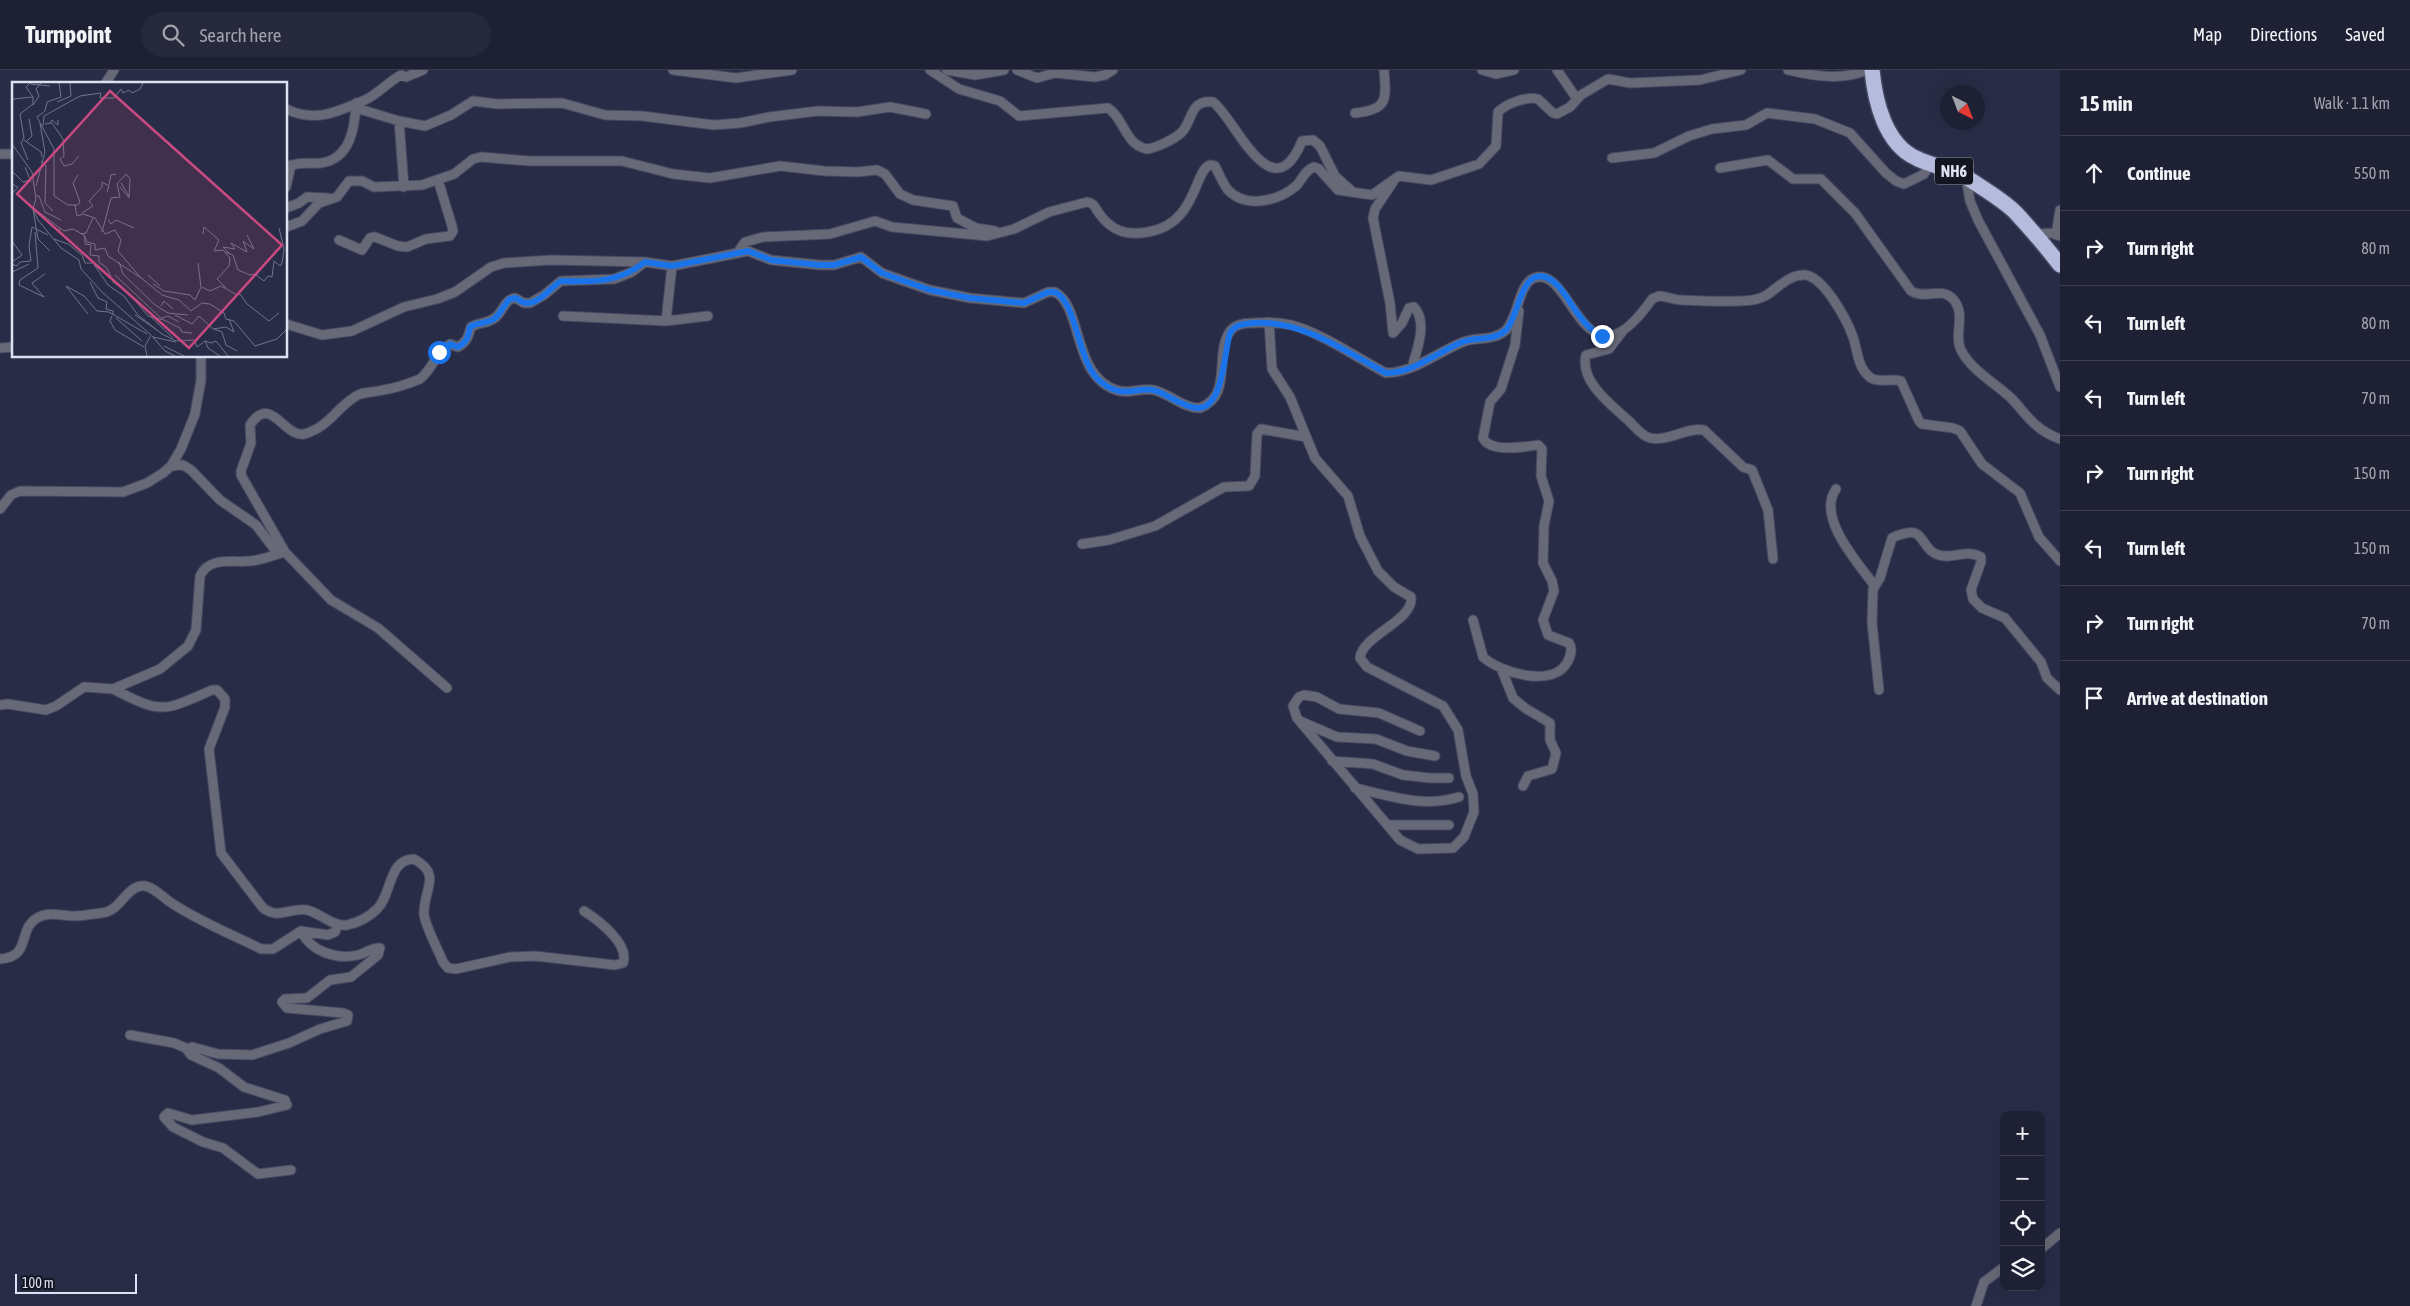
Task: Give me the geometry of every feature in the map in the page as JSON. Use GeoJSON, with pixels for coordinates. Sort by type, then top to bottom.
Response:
{"type":"FeatureCollection","features":[{"type":"Feature","properties":{"kind":"highway","name":"NH6"},"geometry":{"type":"LineString","coordinates":[[1872,70],[1879,108],[1890,132],[1902,150],[1917,159],[1966,177],[2014,211],[2060,265]]}},
{"type":"Feature","properties":{"kind":"street"},"geometry":{"type":"LineString","coordinates":[[106,82],[114,70]]}},
{"type":"Feature","properties":{"kind":"street"},"geometry":{"type":"LineString","coordinates":[[288,110],[296,114],[312,117],[356,105],[401,75],[406,77],[423,70]]}},
{"type":"Feature","properties":{"kind":"street"},"geometry":{"type":"LineString","coordinates":[[673,70],[736,78],[792,70]]}},
{"type":"Feature","properties":{"kind":"street"},"geometry":{"type":"LineString","coordinates":[[931,70],[942,70]]}},
{"type":"Feature","properties":{"kind":"street"},"geometry":{"type":"LineString","coordinates":[[931,70],[959,89],[1000,101],[1019,116],[1108,108],[1136,145],[1146,149],[1180,134],[1195,106],[1204,102],[1212,102],[1251,153],[1265,164],[1275,167],[1284,165],[1298,151],[1302,141],[1313,140],[1320,146],[1334,176],[1342,185],[1356,193]]}},
{"type":"Feature","properties":{"kind":"street"},"geometry":{"type":"LineString","coordinates":[[947,70],[975,74],[1004,70]]}},
{"type":"Feature","properties":{"kind":"street"},"geometry":{"type":"LineString","coordinates":[[1017,70],[1037,78],[1055,73],[1095,77],[1113,70]]}},
{"type":"Feature","properties":{"kind":"street"},"geometry":{"type":"LineString","coordinates":[[1355,113],[1373,110],[1382,104],[1386,96],[1384,70]]}},
{"type":"Feature","properties":{"kind":"street"},"geometry":{"type":"LineString","coordinates":[[1482,70],[1496,74],[1514,70]]}},
{"type":"Feature","properties":{"kind":"street"},"geometry":{"type":"LineString","coordinates":[[1557,70],[1577,99]]}},
{"type":"Feature","properties":{"kind":"street"},"geometry":{"type":"LineString","coordinates":[[738,252],[745,242],[762,236],[835,233],[873,221],[892,227],[977,236],[1008,231],[1049,212],[1087,202],[1095,206],[1106,222],[1122,233],[1133,234],[1158,230],[1174,220],[1187,207],[1203,169],[1210,165],[1215,166],[1229,191],[1245,199],[1263,202],[1279,197],[1296,186],[1309,170],[1314,168],[1319,169],[1338,190],[1372,195],[1396,178],[1437,179],[1479,164],[1496,146],[1498,112],[1502,108],[1534,98],[1557,114],[1570,107],[1577,99],[1608,79],[1630,83],[1700,80],[1741,70]]}},
{"type":"Feature","properties":{"kind":"street"},"geometry":{"type":"LineString","coordinates":[[1788,70],[1837,77],[1858,74],[1867,70]]}},
{"type":"Feature","properties":{"kind":"street"},"geometry":{"type":"LineString","coordinates":[[356,105],[399,122],[425,126],[451,115],[473,101],[497,104],[553,102],[605,115],[642,116],[714,125],[818,111],[857,112],[890,106],[926,114]]}},
{"type":"Feature","properties":{"kind":"street"},"geometry":{"type":"LineString","coordinates":[[289,166],[328,161],[342,151],[349,141],[355,126],[356,105]]}},
{"type":"Feature","properties":{"kind":"street"},"geometry":{"type":"LineString","coordinates":[[1612,158],[1654,153],[1689,136],[1712,129],[1746,125],[1768,113],[1815,119],[1850,133],[1886,172],[1896,181],[1904,184],[1924,174],[1930,163]]}},
{"type":"Feature","properties":{"kind":"street"},"geometry":{"type":"LineString","coordinates":[[399,122],[404,187]]}},
{"type":"Feature","properties":{"kind":"street"},"geometry":{"type":"LineString","coordinates":[[288,226],[302,221],[320,203],[341,194],[344,186],[351,180],[362,181],[374,186],[404,187],[438,180],[454,174],[476,157],[481,157],[530,162],[622,161],[673,174],[710,178],[780,166],[825,171],[857,172],[877,170],[886,174],[900,194],[914,200],[953,206],[957,218],[976,228],[1008,231]]}},
{"type":"Feature","properties":{"kind":"street"},"geometry":{"type":"LineString","coordinates":[[1720,168],[1768,160],[1793,179],[1821,179],[1855,213],[1910,291],[1919,295],[1944,293],[1951,297],[1958,307],[1961,316],[1960,346],[1967,359],[2010,398],[2036,426],[2060,439]]}},
{"type":"Feature","properties":{"kind":"street"},"geometry":{"type":"LineString","coordinates":[[1966,177],[1970,201],[1978,220],[2040,335],[2060,388]]}},
{"type":"Feature","properties":{"kind":"street"},"geometry":{"type":"LineString","coordinates":[[1396,178],[1376,209],[1373,218],[1390,303],[1393,333],[1398,330],[1409,308],[1414,307],[1418,312],[1420,332],[1412,367]]}},
{"type":"Feature","properties":{"kind":"street"},"geometry":{"type":"LineString","coordinates":[[339,240],[362,250],[370,238],[375,237],[407,247],[426,239],[450,236],[453,231],[452,226],[438,180]]}},
{"type":"Feature","properties":{"kind":"street"},"geometry":{"type":"LineString","coordinates":[[288,207],[307,197],[333,199]]}},
{"type":"Feature","properties":{"kind":"street"},"geometry":{"type":"LineString","coordinates":[[2034,234],[2054,233],[2058,236],[2060,210]]}},
{"type":"Feature","properties":{"kind":"street"},"geometry":{"type":"LineString","coordinates":[[288,325],[322,335],[352,330],[404,308],[455,292],[491,267],[504,263],[551,260],[645,262],[672,266],[748,251],[771,260],[820,265],[834,265],[861,257],[882,273],[930,290],[970,298],[1024,303],[1048,292],[1055,292],[1065,302],[1083,352],[1094,374],[1101,382],[1122,392],[1154,390],[1197,408],[1206,406],[1213,399],[1219,388],[1226,344],[1232,329],[1247,323],[1269,322],[1294,326],[1386,373],[1396,373],[1446,352],[1463,341],[1498,336],[1510,325],[1528,281],[1534,277],[1542,277],[1555,283],[1581,320],[1593,332],[1610,336],[1622,332]]}},
{"type":"Feature","properties":{"kind":"street"},"geometry":{"type":"LineString","coordinates":[[281,553],[241,475],[251,443],[250,424],[256,417],[264,414],[274,416],[292,433],[308,432],[324,426],[358,395],[396,387],[426,375],[439,352],[450,344],[458,347],[464,344],[468,339],[470,327],[477,323],[488,323],[497,317],[510,299],[515,298],[524,303],[530,302],[544,295],[561,281],[614,279],[632,272],[645,262]]}},
{"type":"Feature","properties":{"kind":"street"},"geometry":{"type":"LineString","coordinates":[[666,321],[672,266]]}},
{"type":"Feature","properties":{"kind":"street"},"geometry":{"type":"LineString","coordinates":[[1772,559],[1768,510],[1752,470],[1743,467],[1704,430],[1682,432],[1662,438],[1645,436],[1598,392],[1587,366],[1586,355],[1609,349],[1622,332],[1657,296],[1679,300],[1739,301],[1764,297],[1775,287],[1804,275],[1817,280],[1825,286],[1851,332],[1858,357],[1866,373],[1875,380],[1895,379],[1901,381],[1922,424],[1953,428],[1960,431],[1982,464],[2020,493],[2039,537],[2060,561]]}},
{"type":"Feature","properties":{"kind":"street"},"geometry":{"type":"LineString","coordinates":[[1474,620],[1483,657],[1501,668],[1530,676],[1554,674],[1566,666],[1572,651],[1567,641],[1548,635],[1543,620],[1554,592],[1552,581],[1543,563],[1544,526],[1549,501],[1541,476],[1542,449],[1538,445],[1495,447],[1487,444],[1484,438],[1490,402],[1503,382],[1518,335],[1520,301]]}},
{"type":"Feature","properties":{"kind":"street"},"geometry":{"type":"LineString","coordinates":[[563,316],[666,321],[708,316]]}},
{"type":"Feature","properties":{"kind":"street"},"geometry":{"type":"LineString","coordinates":[[1269,322],[1272,369],[1290,397],[1318,463],[1348,496],[1360,536],[1378,571],[1394,587],[1411,597],[1411,602],[1406,612],[1364,649],[1360,658],[1366,666],[1443,706],[1448,710],[1458,730],[1466,776],[1473,794],[1474,812],[1460,843],[1453,848],[1412,848],[1400,840],[1299,721],[1293,706],[1299,697],[1304,695],[1317,697],[1339,709],[1379,713],[1420,732]]}},
{"type":"Feature","properties":{"kind":"street"},"geometry":{"type":"LineString","coordinates":[[0,509],[12,495],[25,490],[59,493],[123,492],[155,479],[171,466],[196,414],[200,380],[200,358]]}},
{"type":"Feature","properties":{"kind":"street"},"geometry":{"type":"LineString","coordinates":[[1082,544],[1109,540],[1155,526],[1224,487],[1246,488],[1251,485],[1255,476],[1257,434],[1261,429],[1272,429],[1306,437]]}},
{"type":"Feature","properties":{"kind":"street"},"geometry":{"type":"LineString","coordinates":[[171,466],[183,466],[191,470],[220,500],[256,525],[281,553],[331,600],[378,628],[447,688]]}},
{"type":"Feature","properties":{"kind":"street"},"geometry":{"type":"LineString","coordinates":[[1836,489],[1830,506],[1834,525],[1844,543],[1874,585]]}},
{"type":"Feature","properties":{"kind":"street"},"geometry":{"type":"LineString","coordinates":[[1879,690],[1877,650],[1872,623],[1874,585],[1880,578],[1890,542],[1895,536],[1912,531],[1917,533],[1931,552],[1942,556],[1964,552],[1979,555],[1982,562],[1971,590],[1973,599],[1982,608],[2005,618],[2041,662],[2051,684],[2060,690]]}},
{"type":"Feature","properties":{"kind":"street"},"geometry":{"type":"LineString","coordinates":[[113,689],[160,669],[188,646],[196,630],[200,576],[203,570],[214,563],[254,561],[281,553]]}},
{"type":"Feature","properties":{"kind":"street"},"geometry":{"type":"LineString","coordinates":[[1501,668],[1513,698],[1525,708],[1550,723],[1550,740],[1556,753],[1552,769],[1528,776],[1523,786]]}},
{"type":"Feature","properties":{"kind":"street"},"geometry":{"type":"LineString","coordinates":[[0,705],[8,704],[46,710],[56,706],[84,687],[113,689],[155,708],[173,707],[212,690],[221,693],[226,700],[225,707],[209,749],[221,853],[263,908],[270,913],[279,915],[294,910],[306,910],[338,924],[345,925],[360,921],[377,910],[383,902],[395,869],[402,862],[414,859],[425,865],[431,875],[424,914],[443,962],[448,968],[456,969],[510,957],[535,956],[606,964],[623,963],[624,952],[612,934],[601,923],[584,911]]}},
{"type":"Feature","properties":{"kind":"street"},"geometry":{"type":"LineString","coordinates":[[1299,721],[1337,737],[1376,738],[1407,751],[1435,756]]}},
{"type":"Feature","properties":{"kind":"street"},"geometry":{"type":"LineString","coordinates":[[1332,760],[1373,764],[1403,775],[1449,778]]}},
{"type":"Feature","properties":{"kind":"street"},"geometry":{"type":"LineString","coordinates":[[1355,788],[1401,800],[1436,802],[1459,797]]}},
{"type":"Feature","properties":{"kind":"street"},"geometry":{"type":"LineString","coordinates":[[1388,825],[1449,825]]}},
{"type":"Feature","properties":{"kind":"street"},"geometry":{"type":"LineString","coordinates":[[0,959],[9,959],[20,951],[27,931],[36,918],[50,913],[75,916],[107,913],[132,890],[140,886],[147,886],[172,904],[262,949],[273,949],[301,931],[328,935],[335,932],[338,924]]}},
{"type":"Feature","properties":{"kind":"street"},"geometry":{"type":"LineString","coordinates":[[188,1050],[192,1047],[218,1054],[252,1055],[289,1043],[320,1029],[347,1021],[348,1016],[343,1013],[287,1008],[282,1002],[285,999],[307,998],[330,980],[351,977],[378,955],[380,948],[344,957],[327,953],[310,944],[301,931]]}},
{"type":"Feature","properties":{"kind":"street"},"geometry":{"type":"LineString","coordinates":[[130,1035],[174,1043],[188,1050],[190,1055],[219,1068],[244,1086],[260,1094],[285,1100],[287,1105],[258,1112],[192,1120],[168,1113],[164,1117],[168,1123],[203,1142],[223,1148],[258,1174],[291,1170]]}},
{"type":"Feature","properties":{"kind":"street"},"geometry":{"type":"LineString","coordinates":[[2045,1246],[2060,1233]]}},
{"type":"Feature","properties":{"kind":"street"},"geometry":{"type":"LineString","coordinates":[[1976,1306],[1984,1282],[2000,1270]]}},
{"type":"Feature","properties":{"kind":"route"},"geometry":{"type":"LineString","coordinates":[[439,352],[450,344],[458,347],[464,344],[468,339],[470,327],[477,323],[488,323],[497,317],[510,299],[519,299],[524,303],[530,302],[544,295],[561,281],[604,281],[628,274],[645,262],[672,266],[748,251],[771,260],[820,265],[834,265],[861,257],[865,258],[882,273],[930,290],[970,298],[1024,303],[1051,291],[1058,293],[1065,302],[1083,352],[1096,378],[1117,391],[1154,390],[1188,406],[1197,408],[1206,406],[1213,399],[1219,388],[1226,344],[1232,329],[1247,323],[1269,322],[1294,326],[1386,373],[1396,373],[1446,352],[1463,341],[1498,336],[1505,331],[1513,320],[1528,281],[1534,277],[1542,277],[1550,279],[1555,283],[1581,320],[1593,332],[1602,336]]}}]}
